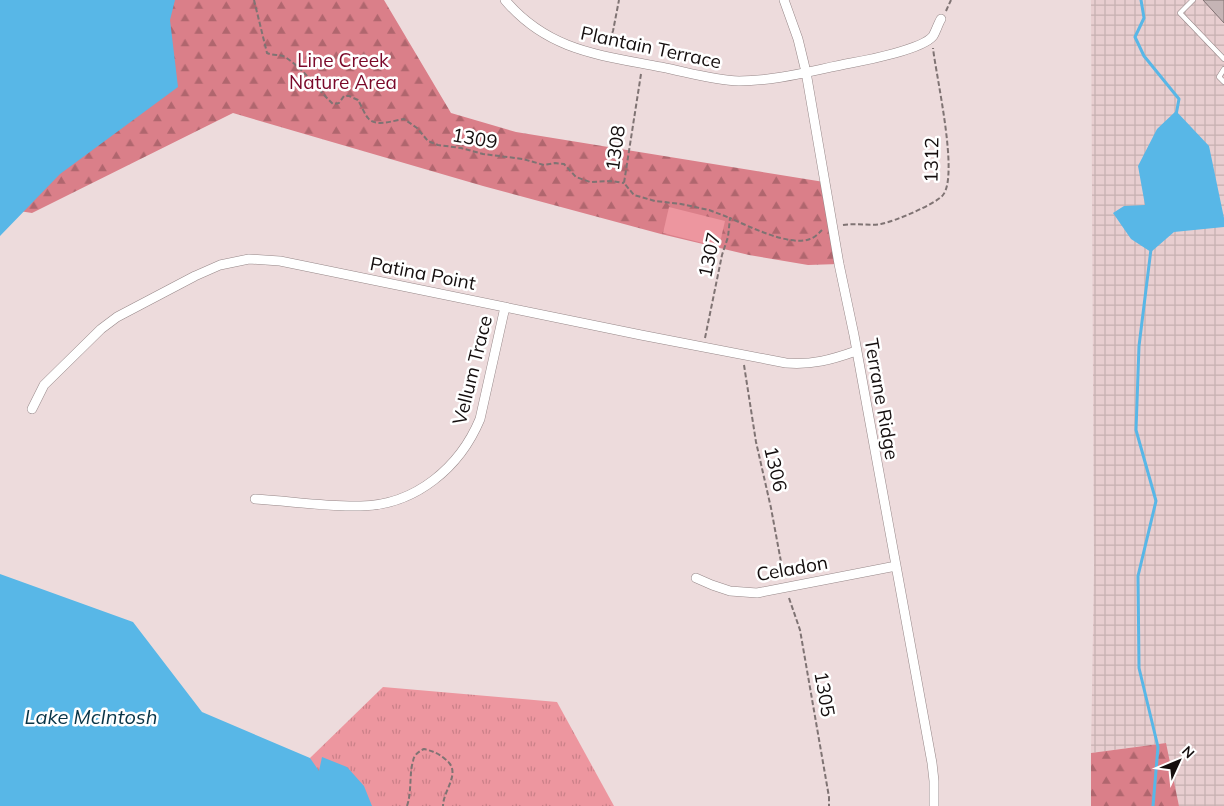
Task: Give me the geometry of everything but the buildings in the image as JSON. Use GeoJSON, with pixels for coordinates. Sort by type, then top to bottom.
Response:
{"type":"FeatureCollection","features":[{"type":"Feature","properties":{"kind":"street","name":"Plantain Terrace"},"geometry":{"type":"LineString","coordinates":[[506,0],[528,23],[556,41],[604,56],[718,79],[740,81],[806,72],[903,52],[932,38]]}},
{"type":"Feature","properties":{"kind":"street","name":"Terrane Ridge"},"geometry":{"type":"LineString","coordinates":[[784,0],[798,39],[806,72],[832,226],[854,335],[932,763],[934,806]]}},
{"type":"Feature","properties":{"kind":"street"},"geometry":{"type":"LineString","coordinates":[[932,38],[941,19]]}},
{"type":"Feature","properties":{"kind":"street","name":"Patina Point"},"geometry":{"type":"LineString","coordinates":[[32,409],[44,386],[101,329],[117,317],[194,276],[220,265],[249,259],[280,261],[786,363],[806,364],[832,360],[856,351]]}},
{"type":"Feature","properties":{"kind":"street","name":"Vellum Trace"},"geometry":{"type":"LineString","coordinates":[[255,499],[370,506],[396,500],[436,479],[461,454],[474,434],[480,419],[505,307]]}},
{"type":"Feature","properties":{"kind":"street","name":"Celadon"},"geometry":{"type":"LineString","coordinates":[[696,578],[730,591],[757,593],[896,566]]}},
{"type":"Feature","properties":{"kind":"lane"},"geometry":{"type":"LineString","coordinates":[[1193,0],[1180,13],[1224,59]]}},
{"type":"Feature","properties":{"kind":"lane"},"geometry":{"type":"LineString","coordinates":[[1224,69],[1219,77],[1224,82]]}},
{"type":"Feature","properties":{"kind":"path","name":"1309"},"geometry":{"type":"LineString","coordinates":[[254,0],[267,53],[271,56],[283,56],[298,67],[333,104],[339,103],[344,96],[349,96],[358,100],[367,118],[374,122],[384,123],[404,119],[417,128],[428,140],[438,145],[462,148],[483,154],[544,165],[564,164],[576,178],[590,182],[624,182]]}},
{"type":"Feature","properties":{"kind":"path"},"geometry":{"type":"LineString","coordinates":[[604,56],[613,31],[618,0]]}},
{"type":"Feature","properties":{"kind":"path","name":"1312"},"geometry":{"type":"LineString","coordinates":[[832,226],[880,224],[893,221],[934,202],[943,195],[948,181],[948,156],[932,38]]}},
{"type":"Feature","properties":{"kind":"path","name":"1308"},"geometry":{"type":"LineString","coordinates":[[642,63],[624,182],[634,195],[655,201],[708,210],[730,218]]}},
{"type":"Feature","properties":{"kind":"path","name":"1307"},"geometry":{"type":"LineString","coordinates":[[702,347],[722,255],[728,237],[730,218],[763,232],[800,242],[811,239],[824,228],[832,226]]}},
{"type":"Feature","properties":{"kind":"path","name":"1306"},"geometry":{"type":"LineString","coordinates":[[744,355],[756,442],[786,588]]}},
{"type":"Feature","properties":{"kind":"path","name":"1305"},"geometry":{"type":"LineString","coordinates":[[786,588],[800,630],[820,739],[829,806]]}},
{"type":"Feature","properties":{"kind":"path"},"geometry":{"type":"LineString","coordinates":[[407,806],[411,789],[413,761],[417,753],[424,750],[440,755],[449,761],[452,767],[453,774],[443,800],[443,806]]}},
{"type":"Feature","properties":{"kind":"shaded area"},"geometry":{"type":"Polygon","coordinates":[[[1091,0],[1224,0],[1224,806],[1179,806],[1165,743],[1091,753],[1094,567],[1091,0]]]}},
{"type":"Feature","properties":{"kind":"green space","name":"Line Creek Nature Area"},"geometry":{"type":"Polygon","coordinates":[[[146,0],[384,0],[451,113],[516,132],[824,182],[839,264],[808,265],[749,255],[661,234],[483,186],[233,113],[32,213],[0,208],[0,107],[146,0]]]}},
{"type":"Feature","properties":{"kind":"green space"},"geometry":{"type":"Polygon","coordinates":[[[669,207],[725,221],[719,247],[663,233],[669,207]]]}},
{"type":"Feature","properties":{"kind":"green space"},"geometry":{"type":"Polygon","coordinates":[[[383,687],[557,702],[614,806],[318,806],[310,758],[383,687]]]}},
{"type":"Feature","properties":{"kind":"green space"},"geometry":{"type":"Polygon","coordinates":[[[1166,743],[1179,806],[1091,806],[1091,753],[1166,743]]]}},
{"type":"Feature","properties":{"kind":"water"},"geometry":{"type":"Polygon","coordinates":[[[0,0],[175,0],[170,20],[178,87],[60,174],[0,236],[0,0]]]}},
{"type":"Feature","properties":{"kind":"water"},"geometry":{"type":"Polygon","coordinates":[[[1176,111],[1209,146],[1224,218],[1224,227],[1174,232],[1151,252],[1131,239],[1113,213],[1124,206],[1145,205],[1138,166],[1157,129],[1176,111]]]}},
{"type":"Feature","properties":{"kind":"water","name":"Lake McIntosh"},"geometry":{"type":"Polygon","coordinates":[[[0,574],[133,622],[202,712],[310,758],[319,771],[322,757],[347,767],[364,786],[372,806],[0,806],[0,574]]]}},
{"type":"Feature","properties":{"kind":"waterway"},"geometry":{"type":"LineString","coordinates":[[1141,0],[1144,18],[1135,37],[1144,56],[1179,99],[1176,115]]}},
{"type":"Feature","properties":{"kind":"waterway"},"geometry":{"type":"LineString","coordinates":[[1151,249],[1139,346],[1136,430],[1156,501],[1138,576],[1139,668],[1158,747],[1153,806]]}}]}
